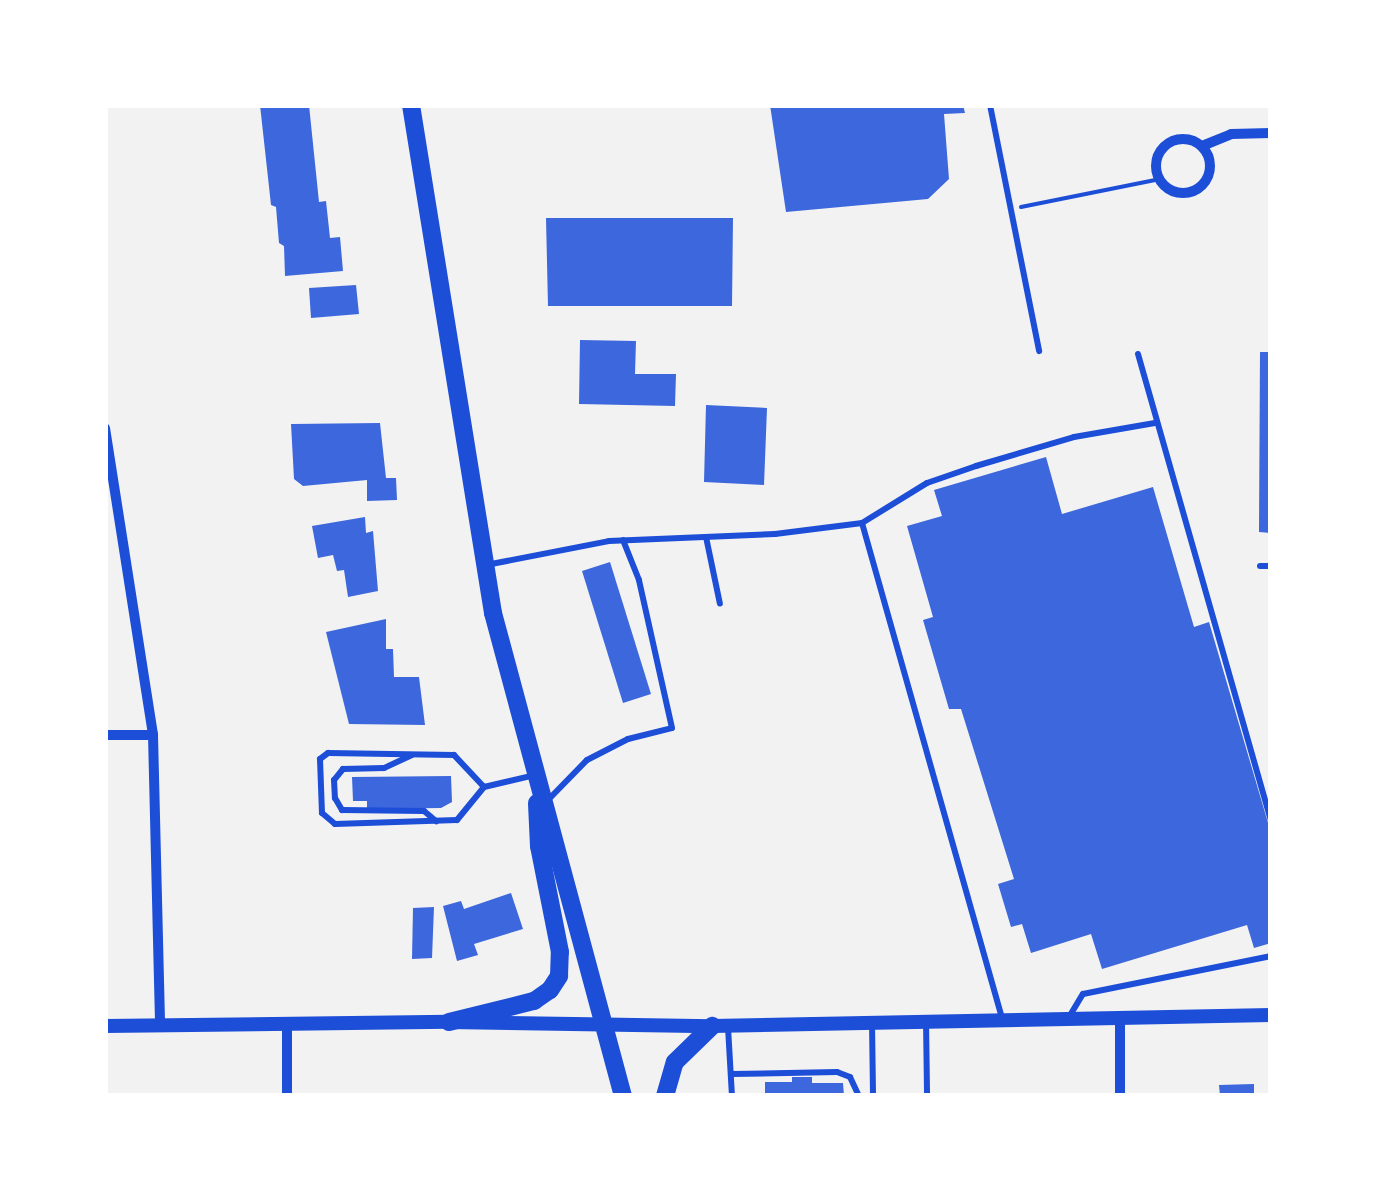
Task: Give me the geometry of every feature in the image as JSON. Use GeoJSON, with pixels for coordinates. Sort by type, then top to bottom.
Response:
{"type":"FeatureCollection","features":[{"type":"Feature","properties":{"kind":"main road"},"geometry":{"type":"LineString","coordinates":[[411,105],[484,565],[535,779],[608,1025],[624,1096]]}},
{"type":"Feature","properties":{"kind":"main road"},"geometry":{"type":"LineString","coordinates":[[449,1022],[534,1001],[550,990],[559,976],[560,952],[539,846],[535,779]]}},
{"type":"Feature","properties":{"kind":"main road"},"geometry":{"type":"LineString","coordinates":[[665,1096],[675,1062],[720,1026]]}},
{"type":"Feature","properties":{"kind":"street"},"geometry":{"type":"LineString","coordinates":[[1202,146],[1210,172],[1200,187],[1183,193],[1160,180],[1156,163],[1163,147],[1178,139],[1202,146],[1231,134],[1271,133]]}},
{"type":"Feature","properties":{"kind":"street"},"geometry":{"type":"LineString","coordinates":[[105,428],[153,735],[160,1026]]}},
{"type":"Feature","properties":{"kind":"street"},"geometry":{"type":"LineString","coordinates":[[105,735],[153,735]]}},
{"type":"Feature","properties":{"kind":"street"},"geometry":{"type":"LineString","coordinates":[[105,1026],[449,1022],[720,1026],[1271,1015]]}},
{"type":"Feature","properties":{"kind":"street"},"geometry":{"type":"LineString","coordinates":[[1120,1018],[1120,1096]]}},
{"type":"Feature","properties":{"kind":"street"},"geometry":{"type":"LineString","coordinates":[[286,1096],[287,1023]]}},
{"type":"Feature","properties":{"kind":"lane"},"geometry":{"type":"LineString","coordinates":[[990,105],[1039,352]]}},
{"type":"Feature","properties":{"kind":"lane"},"geometry":{"type":"LineString","coordinates":[[1138,354],[1271,820]]}},
{"type":"Feature","properties":{"kind":"lane"},"geometry":{"type":"LineString","coordinates":[[484,565],[623,540],[775,534],[862,522],[927,483],[976,466],[1074,438],[1155,422]]}},
{"type":"Feature","properties":{"kind":"lane"},"geometry":{"type":"LineString","coordinates":[[862,522],[1002,1018]]}},
{"type":"Feature","properties":{"kind":"lane"},"geometry":{"type":"LineString","coordinates":[[706,537],[720,604]]}},
{"type":"Feature","properties":{"kind":"lane"},"geometry":{"type":"LineString","coordinates":[[544,804],[587,760],[628,739],[672,728],[639,580],[623,540]]}},
{"type":"Feature","properties":{"kind":"lane"},"geometry":{"type":"LineString","coordinates":[[1260,566],[1271,566]]}},
{"type":"Feature","properties":{"kind":"lane"},"geometry":{"type":"LineString","coordinates":[[484,787],[454,755],[328,753],[320,759],[322,813],[335,824],[457,820],[484,787],[535,779]]}},
{"type":"Feature","properties":{"kind":"lane"},"geometry":{"type":"LineString","coordinates":[[413,754],[384,768],[343,769],[334,780],[334,798],[342,810],[424,811],[436,821]]}},
{"type":"Feature","properties":{"kind":"lane"},"geometry":{"type":"LineString","coordinates":[[1068,1018],[1083,994],[1271,956]]}},
{"type":"Feature","properties":{"kind":"lane"},"geometry":{"type":"LineString","coordinates":[[926,1019],[927,1096]]}},
{"type":"Feature","properties":{"kind":"lane"},"geometry":{"type":"LineString","coordinates":[[872,1020],[873,1096]]}},
{"type":"Feature","properties":{"kind":"lane"},"geometry":{"type":"LineString","coordinates":[[720,1026],[732,1074],[732,1096]]}},
{"type":"Feature","properties":{"kind":"lane"},"geometry":{"type":"LineString","coordinates":[[732,1074],[837,1072],[850,1077],[859,1096]]}},
{"type":"Feature","properties":{"kind":"path"},"geometry":{"type":"LineString","coordinates":[[1011,209],[1160,180]]}},
{"type":"Feature","properties":{"kind":"building"},"geometry":{"type":"Polygon","coordinates":[[[260,105],[309,105],[319,202],[326,201],[330,238],[340,237],[343,271],[285,276],[284,246],[279,243],[276,207],[271,205],[260,105]]]}},
{"type":"Feature","properties":{"kind":"building"},"geometry":{"type":"Polygon","coordinates":[[[770,105],[963,105],[965,113],[944,114],[949,179],[928,199],[786,212],[770,105]]]}},
{"type":"Feature","properties":{"kind":"building"},"geometry":{"type":"Polygon","coordinates":[[[546,218],[733,218],[732,306],[548,306],[546,218]]]}},
{"type":"Feature","properties":{"kind":"building"},"geometry":{"type":"Polygon","coordinates":[[[356,285],[359,314],[311,318],[309,288],[356,285]]]}},
{"type":"Feature","properties":{"kind":"building"},"geometry":{"type":"Polygon","coordinates":[[[580,340],[636,341],[635,374],[676,374],[675,406],[579,404],[580,340]]]}},
{"type":"Feature","properties":{"kind":"building"},"geometry":{"type":"Polygon","coordinates":[[[1260,352],[1271,352],[1271,533],[1259,532],[1260,352]]]}},
{"type":"Feature","properties":{"kind":"building"},"geometry":{"type":"Polygon","coordinates":[[[706,405],[767,408],[764,485],[704,482],[706,405]]]}},
{"type":"Feature","properties":{"kind":"building"},"geometry":{"type":"Polygon","coordinates":[[[380,423],[386,478],[396,478],[397,500],[367,501],[367,480],[303,486],[294,479],[291,424],[380,423]]]}},
{"type":"Feature","properties":{"kind":"building"},"geometry":{"type":"Polygon","coordinates":[[[1046,457],[1062,514],[1153,487],[1194,627],[1209,622],[1271,833],[1271,943],[1254,948],[1247,925],[1102,969],[1091,934],[1031,953],[1022,924],[1011,927],[998,884],[1014,879],[961,709],[949,709],[923,620],[933,617],[907,526],[942,516],[934,490],[1046,457]]]}},
{"type":"Feature","properties":{"kind":"building"},"geometry":{"type":"Polygon","coordinates":[[[365,517],[366,533],[373,531],[378,591],[348,597],[344,570],[337,571],[333,555],[318,558],[312,526],[365,517]]]}},
{"type":"Feature","properties":{"kind":"building"},"geometry":{"type":"Polygon","coordinates":[[[610,562],[651,694],[623,703],[582,571],[610,562]]]}},
{"type":"Feature","properties":{"kind":"building"},"geometry":{"type":"Polygon","coordinates":[[[386,619],[386,649],[393,649],[394,677],[419,677],[425,725],[349,724],[326,632],[386,619]]]}},
{"type":"Feature","properties":{"kind":"building"},"geometry":{"type":"Polygon","coordinates":[[[451,776],[452,802],[441,808],[367,809],[367,801],[353,801],[352,777],[451,776]]]}},
{"type":"Feature","properties":{"kind":"building"},"geometry":{"type":"Polygon","coordinates":[[[511,893],[523,929],[474,944],[478,955],[457,961],[443,906],[461,901],[464,909],[511,893]]]}},
{"type":"Feature","properties":{"kind":"building"},"geometry":{"type":"Polygon","coordinates":[[[434,907],[432,958],[412,959],[413,908],[434,907]]]}},
{"type":"Feature","properties":{"kind":"building"},"geometry":{"type":"Polygon","coordinates":[[[792,1077],[812,1077],[812,1083],[843,1083],[844,1096],[765,1096],[765,1082],[792,1082],[792,1077]]]}},
{"type":"Feature","properties":{"kind":"building"},"geometry":{"type":"Polygon","coordinates":[[[1254,1084],[1254,1096],[1220,1096],[1219,1085],[1254,1084]]]}}]}
